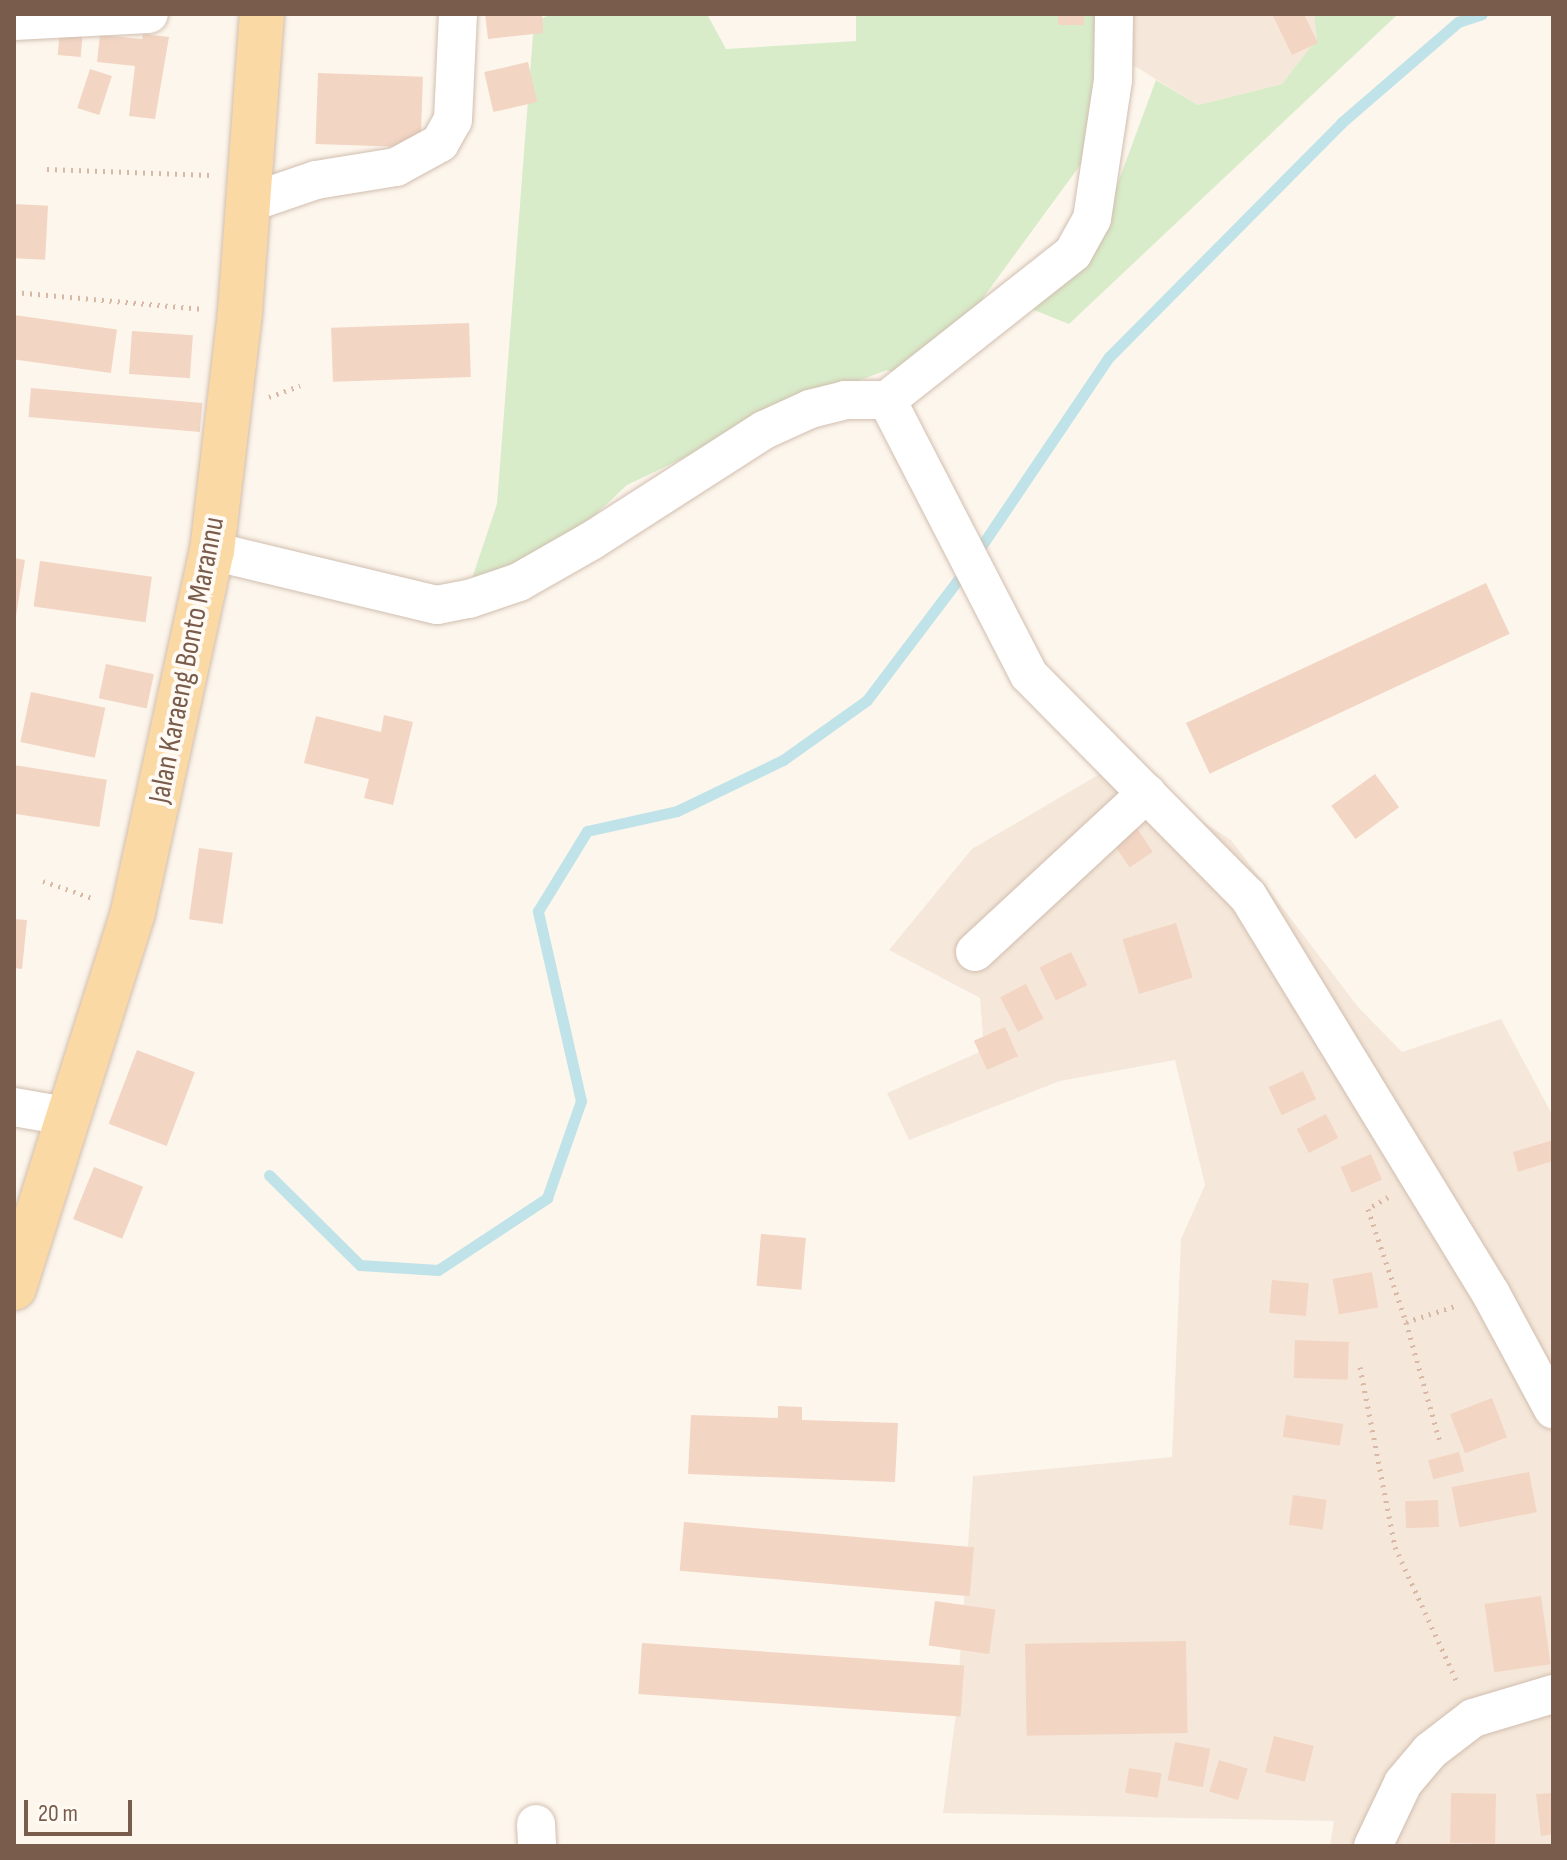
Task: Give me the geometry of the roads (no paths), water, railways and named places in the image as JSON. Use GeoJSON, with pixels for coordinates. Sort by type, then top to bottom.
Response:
{"type":"FeatureCollection","features":[{"type":"Feature","properties":{"kind":"main road","name":"Jalan Karaeng Bonto Marannu"},"geometry":{"type":"LineString","coordinates":[[14,1288],[71,1117],[133,912],[212,551],[240,312],[262,14]]}},
{"type":"Feature","properties":{"kind":"street"},"geometry":{"type":"LineString","coordinates":[[14,21],[149,14]]}},
{"type":"Feature","properties":{"kind":"street"},"geometry":{"type":"LineString","coordinates":[[247,190],[396,167],[440,143],[453,120],[458,14]]}},
{"type":"Feature","properties":{"kind":"street"},"geometry":{"type":"LineString","coordinates":[[212,551],[437,605],[469,599],[519,582],[579,548],[764,430],[810,409],[845,400],[887,400],[1073,253],[1092,219],[1113,80],[1114,14]]}},
{"type":"Feature","properties":{"kind":"street"},"geometry":{"type":"LineString","coordinates":[[887,400],[947,523],[1029,675],[1248,896],[1491,1294],[1553,1409]]}},
{"type":"Feature","properties":{"kind":"street"},"geometry":{"type":"LineString","coordinates":[[975,952],[1147,793]]}},
{"type":"Feature","properties":{"kind":"street"},"geometry":{"type":"LineString","coordinates":[[14,1107],[71,1117]]}},
{"type":"Feature","properties":{"kind":"street"},"geometry":{"type":"LineString","coordinates":[[1373,1846],[1403,1783],[1430,1751],[1473,1718],[1553,1694]]}},
{"type":"Feature","properties":{"kind":"waterway"},"geometry":{"type":"LineString","coordinates":[[976,554],[1109,357],[1341,123],[1458,22],[1482,14]]}},
{"type":"Feature","properties":{"kind":"waterway"},"geometry":{"type":"LineString","coordinates":[[269,1175],[360,1265],[438,1270],[547,1198],[581,1101],[538,911],[587,831],[677,811],[783,760],[867,700],[966,569]]}}]}
